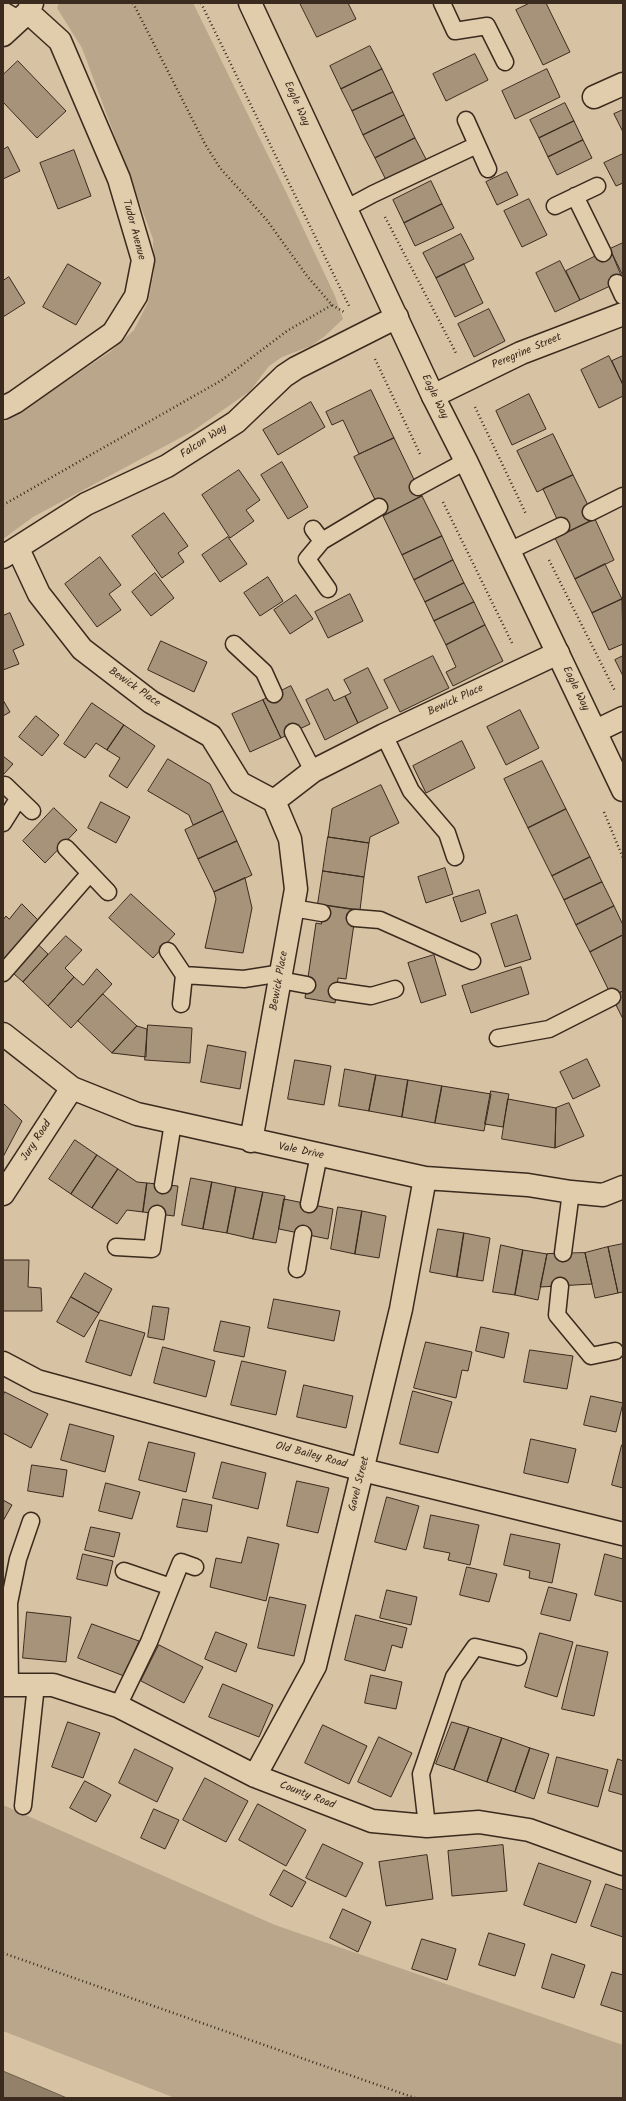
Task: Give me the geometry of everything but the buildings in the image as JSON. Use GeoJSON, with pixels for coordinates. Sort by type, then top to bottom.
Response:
{"type":"FeatureCollection","features":[{"type":"Feature","properties":{"kind":"street","name":"Eagle Way"},"geometry":{"type":"LineString","coordinates":[[250,3],[345,209],[398,317],[433,396],[466,461],[623,790]]}},
{"type":"Feature","properties":{"kind":"street"},"geometry":{"type":"LineString","coordinates":[[3,35],[21,11]]}},
{"type":"Feature","properties":{"kind":"street","name":"Tudor Avenue"},"geometry":{"type":"LineString","coordinates":[[3,408],[16,402],[113,333],[136,296],[143,260],[118,179],[60,41],[21,11]]}},
{"type":"Feature","properties":{"kind":"street"},"geometry":{"type":"LineString","coordinates":[[594,98],[623,84]]}},
{"type":"Feature","properties":{"kind":"street","name":"Peregrine Street"},"geometry":{"type":"LineString","coordinates":[[433,396],[522,353],[623,314]]}},
{"type":"Feature","properties":{"kind":"street","name":"Falcon Way"},"geometry":{"type":"LineString","coordinates":[[10,553],[86,504],[166,466],[236,422],[284,376],[296,368],[398,317]]}},
{"type":"Feature","properties":{"kind":"street","name":"Bewick Place"},"geometry":{"type":"LineString","coordinates":[[10,553],[39,594],[82,649],[151,702],[211,736],[240,783],[274,801],[290,839],[296,889],[251,1141]]}},
{"type":"Feature","properties":{"kind":"street","name":"Bewick Place"},"geometry":{"type":"LineString","coordinates":[[274,801],[313,771],[384,735],[558,653]]}},
{"type":"Feature","properties":{"kind":"street"},"geometry":{"type":"LineString","coordinates":[[596,731],[623,718]]}},
{"type":"Feature","properties":{"kind":"street","name":"Vale Drive"},"geometry":{"type":"LineString","coordinates":[[3,1034],[72,1088],[137,1114],[251,1141],[425,1178],[528,1185],[571,1192],[603,1194],[623,1187]]}},
{"type":"Feature","properties":{"kind":"street","name":"Jury Road"},"geometry":{"type":"LineString","coordinates":[[3,1194],[72,1088]]}},
{"type":"Feature","properties":{"kind":"street","name":"Gavel Street"},"geometry":{"type":"LineString","coordinates":[[255,1776],[315,1666],[401,1309],[425,1178]]}},
{"type":"Feature","properties":{"kind":"street","name":"Old Bailey Road"},"geometry":{"type":"LineString","coordinates":[[3,1363],[36,1381],[363,1470],[623,1534]]}},
{"type":"Feature","properties":{"kind":"street","name":"County Road"},"geometry":{"type":"LineString","coordinates":[[7,1685],[53,1685],[118,1706],[255,1776],[372,1821],[427,1826],[479,1822],[529,1830],[623,1864]]}},
{"type":"Feature","properties":{"kind":"lane"},"geometry":{"type":"LineString","coordinates":[[442,3],[455,31],[486,26],[504,62]]}},
{"type":"Feature","properties":{"kind":"lane"},"geometry":{"type":"LineString","coordinates":[[466,120],[488,169]]}},
{"type":"Feature","properties":{"kind":"lane"},"geometry":{"type":"LineString","coordinates":[[345,209],[373,194],[477,145]]}},
{"type":"Feature","properties":{"kind":"lane"},"geometry":{"type":"LineString","coordinates":[[555,206],[597,186]]}},
{"type":"Feature","properties":{"kind":"lane"},"geometry":{"type":"LineString","coordinates":[[575,196],[603,253]]}},
{"type":"Feature","properties":{"kind":"lane"},"geometry":{"type":"LineString","coordinates":[[418,487],[466,461]]}},
{"type":"Feature","properties":{"kind":"lane"},"geometry":{"type":"LineString","coordinates":[[591,512],[623,496]]}},
{"type":"Feature","properties":{"kind":"lane"},"geometry":{"type":"LineString","coordinates":[[328,589],[307,559],[317,535],[379,507]]}},
{"type":"Feature","properties":{"kind":"lane"},"geometry":{"type":"LineString","coordinates":[[509,551],[561,526]]}},
{"type":"Feature","properties":{"kind":"lane"},"geometry":{"type":"LineString","coordinates":[[234,644],[264,672],[274,694]]}},
{"type":"Feature","properties":{"kind":"lane"},"geometry":{"type":"LineString","coordinates":[[293,732],[313,771]]}},
{"type":"Feature","properties":{"kind":"lane"},"geometry":{"type":"LineString","coordinates":[[384,735],[411,791],[447,833],[455,857]]}},
{"type":"Feature","properties":{"kind":"lane"},"geometry":{"type":"LineString","coordinates":[[5,785],[32,811]]}},
{"type":"Feature","properties":{"kind":"lane"},"geometry":{"type":"LineString","coordinates":[[3,823],[18,799]]}},
{"type":"Feature","properties":{"kind":"lane"},"geometry":{"type":"LineString","coordinates":[[66,848],[108,892]]}},
{"type":"Feature","properties":{"kind":"lane"},"geometry":{"type":"LineString","coordinates":[[3,973],[90,873]]}},
{"type":"Feature","properties":{"kind":"lane"},"geometry":{"type":"LineString","coordinates":[[293,908],[322,913]]}},
{"type":"Feature","properties":{"kind":"lane"},"geometry":{"type":"LineString","coordinates":[[355,918],[380,920],[472,961]]}},
{"type":"Feature","properties":{"kind":"lane"},"geometry":{"type":"LineString","coordinates":[[168,951],[184,975],[181,1004]]}},
{"type":"Feature","properties":{"kind":"lane"},"geometry":{"type":"LineString","coordinates":[[184,975],[244,979],[281,976],[307,985]]}},
{"type":"Feature","properties":{"kind":"lane"},"geometry":{"type":"LineString","coordinates":[[337,991],[371,996],[395,989]]}},
{"type":"Feature","properties":{"kind":"lane"},"geometry":{"type":"LineString","coordinates":[[498,1038],[549,1029],[612,997]]}},
{"type":"Feature","properties":{"kind":"lane"},"geometry":{"type":"LineString","coordinates":[[163,1185],[173,1122]]}},
{"type":"Feature","properties":{"kind":"lane"},"geometry":{"type":"LineString","coordinates":[[309,1204],[319,1156]]}},
{"type":"Feature","properties":{"kind":"lane"},"geometry":{"type":"LineString","coordinates":[[563,1253],[571,1192]]}},
{"type":"Feature","properties":{"kind":"lane"},"geometry":{"type":"LineString","coordinates":[[116,1247],[152,1249],[157,1214]]}},
{"type":"Feature","properties":{"kind":"lane"},"geometry":{"type":"LineString","coordinates":[[297,1269],[303,1234]]}},
{"type":"Feature","properties":{"kind":"lane"},"geometry":{"type":"LineString","coordinates":[[560,1286],[557,1315],[591,1356],[615,1351]]}},
{"type":"Feature","properties":{"kind":"lane"},"geometry":{"type":"LineString","coordinates":[[7,1685],[9,1603],[18,1559],[31,1521]]}},
{"type":"Feature","properties":{"kind":"lane"},"geometry":{"type":"LineString","coordinates":[[118,1706],[149,1642],[181,1562],[195,1566]]}},
{"type":"Feature","properties":{"kind":"lane"},"geometry":{"type":"LineString","coordinates":[[124,1572],[171,1587]]}},
{"type":"Feature","properties":{"kind":"lane"},"geometry":{"type":"LineString","coordinates":[[427,1826],[421,1774],[454,1676],[475,1647],[518,1657]]}},
{"type":"Feature","properties":{"kind":"lane"},"geometry":{"type":"LineString","coordinates":[[23,1806],[36,1685]]}},
{"type":"Feature","properties":{"kind":"path"},"geometry":{"type":"LineString","coordinates":[[3,505],[222,380],[287,331],[332,305],[307,276],[266,219],[220,168],[205,144],[133,3]]}},
{"type":"Feature","properties":{"kind":"path"},"geometry":{"type":"LineString","coordinates":[[201,3],[353,314]]}},
{"type":"Feature","properties":{"kind":"path"},"geometry":{"type":"LineString","coordinates":[[3,1953],[415,2098]]}},
{"type":"Feature","properties":{"kind":"shaded area"},"geometry":{"type":"Polygon","coordinates":[[[59,3],[193,3],[286,192],[335,296],[343,319],[325,336],[311,346],[282,357],[269,366],[250,391],[193,431],[33,517],[3,539],[3,423],[110,352],[134,330],[148,302],[154,272],[153,239],[82,48],[57,8],[59,3]]]}},
{"type":"Feature","properties":{"kind":"shaded area"},"geometry":{"type":"Polygon","coordinates":[[[3,1805],[275,1925],[623,2045],[623,2098],[175,2098],[3,2031],[3,1805]]]}},
{"type":"Feature","properties":{"kind":"shaded area"},"geometry":{"type":"Polygon","coordinates":[[[3,2071],[67,2098],[3,2098],[3,2071]]]}}]}
